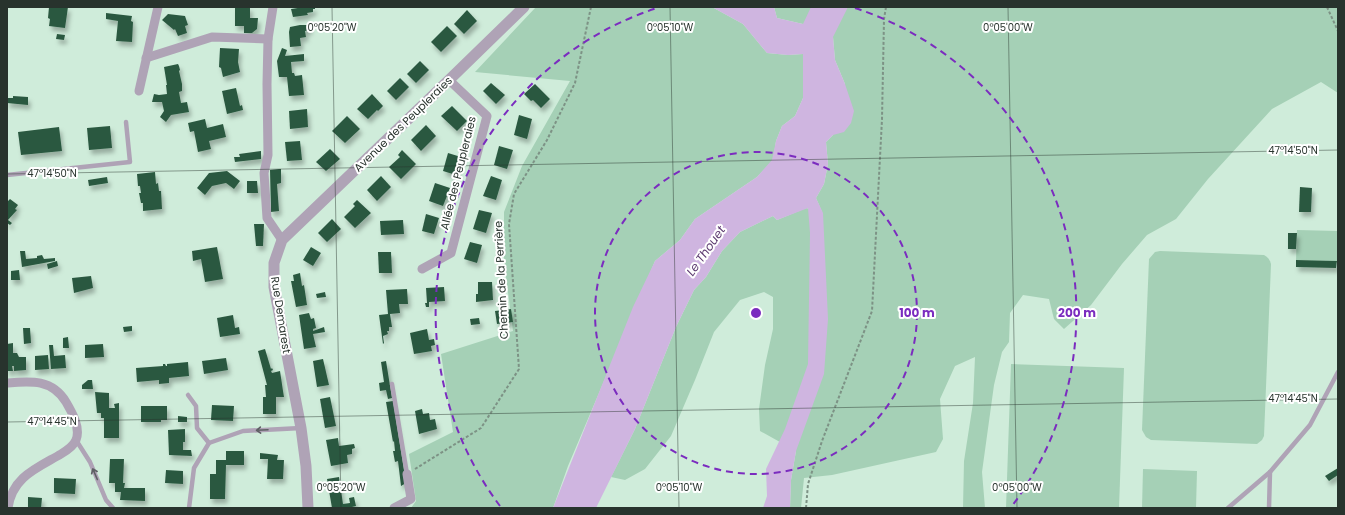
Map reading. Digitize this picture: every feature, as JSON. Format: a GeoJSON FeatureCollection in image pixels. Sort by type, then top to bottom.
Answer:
{"type":"FeatureCollection","features":[{"type":"Feature","properties":{"kind":"street"},"geometry":{"type":"LineString","coordinates":[[139,91],[158,7]]}},
{"type":"Feature","properties":{"kind":"street"},"geometry":{"type":"LineString","coordinates":[[273,7],[268,39],[268,155],[264,173],[267,218],[282,240]]}},
{"type":"Feature","properties":{"kind":"street","name":"Avenue des Peupleraies"},"geometry":{"type":"LineString","coordinates":[[282,240],[524,7]]}},
{"type":"Feature","properties":{"kind":"street"},"geometry":{"type":"LineString","coordinates":[[146,58],[212,37],[268,39]]}},
{"type":"Feature","properties":{"kind":"street","name":"Allée des Peupleraies"},"geometry":{"type":"LineString","coordinates":[[422,269],[451,253],[487,116],[449,80]]}},
{"type":"Feature","properties":{"kind":"street","name":"Rue Demarest"},"geometry":{"type":"LineString","coordinates":[[282,240],[274,264],[274,287],[301,428],[306,466],[308,508]]}},
{"type":"Feature","properties":{"kind":"street"},"geometry":{"type":"LineString","coordinates":[[7,383],[36,382],[54,388],[66,402],[72,413],[77,428],[76,440],[66,451],[27,474],[20,480],[14,488],[9,500],[8,508]]}},
{"type":"Feature","properties":{"kind":"street"},"geometry":{"type":"LineString","coordinates":[[394,508],[411,498],[407,474]]}},
{"type":"Feature","properties":{"kind":"lane"},"geometry":{"type":"LineString","coordinates":[[7,175],[130,162],[126,122]]}},
{"type":"Feature","properties":{"kind":"lane"},"geometry":{"type":"LineString","coordinates":[[1228,508],[1270,472],[1310,425],[1338,372]]}},
{"type":"Feature","properties":{"kind":"lane"},"geometry":{"type":"LineString","coordinates":[[392,384],[407,474]]}},
{"type":"Feature","properties":{"kind":"lane"},"geometry":{"type":"LineString","coordinates":[[188,395],[196,406],[197,428],[209,443]]}},
{"type":"Feature","properties":{"kind":"lane"},"geometry":{"type":"LineString","coordinates":[[189,508],[194,468],[209,443],[243,431],[301,428]]}},
{"type":"Feature","properties":{"kind":"lane"},"geometry":{"type":"LineString","coordinates":[[76,440],[90,462],[106,500],[113,508]]}},
{"type":"Feature","properties":{"kind":"lane"},"geometry":{"type":"LineString","coordinates":[[1269,508],[1270,472]]}},
{"type":"Feature","properties":{"kind":"path","name":"Chemin de la Perrière"},"geometry":{"type":"LineString","coordinates":[[407,474],[481,428],[519,369],[508,224],[514,194],[547,140],[575,83],[591,7]]}},
{"type":"Feature","properties":{"kind":"path"},"geometry":{"type":"LineString","coordinates":[[806,508],[808,484],[822,441],[872,311],[881,126],[884,19],[886,7]]}},
{"type":"Feature","properties":{"kind":"path"},"geometry":{"type":"LineString","coordinates":[[1327,7],[1338,31]]}},
{"type":"Feature","properties":{"kind":"green space"},"geometry":{"type":"Polygon","coordinates":[[[536,7],[712,7],[743,24],[767,53],[788,55],[803,54],[803,98],[795,116],[782,126],[776,141],[773,160],[757,177],[695,219],[680,240],[655,261],[568,466],[553,508],[411,508],[416,501],[409,454],[453,432],[441,354],[513,331],[504,261],[504,212],[522,166],[570,81],[475,72],[536,7]]]}},
{"type":"Feature","properties":{"kind":"green space"},"geometry":{"type":"Polygon","coordinates":[[[774,7],[1338,7],[1338,93],[1321,82],[1272,109],[1208,179],[1176,219],[1147,235],[1122,264],[1091,305],[1064,329],[1054,319],[1049,299],[1023,295],[1010,313],[1009,342],[1002,352],[994,385],[982,472],[985,508],[963,508],[964,461],[973,403],[975,357],[955,366],[940,399],[943,439],[936,452],[832,475],[804,478],[801,508],[790,508],[791,480],[796,451],[760,431],[759,409],[765,365],[773,329],[773,297],[764,292],[740,300],[714,332],[671,436],[645,469],[625,480],[611,477],[635,429],[676,327],[694,290],[706,277],[722,251],[740,232],[773,216],[777,220],[806,208],[822,212],[816,198],[824,184],[828,164],[826,142],[833,135],[845,84],[835,60],[833,37],[803,24],[777,18],[774,7]]]}},
{"type":"Feature","properties":{"kind":"green space"},"geometry":{"type":"Polygon","coordinates":[[[1297,230],[1337,231],[1337,261],[1296,260],[1297,230]]]}},
{"type":"Feature","properties":{"kind":"green space"},"geometry":{"type":"Polygon","coordinates":[[[1155,252],[1264,255],[1270,261],[1264,436],[1257,444],[1151,440],[1146,437],[1142,430],[1149,259],[1155,252]]]}},
{"type":"Feature","properties":{"kind":"green space"},"geometry":{"type":"Polygon","coordinates":[[[1011,364],[1124,368],[1119,508],[1006,508],[1011,364]]]}},
{"type":"Feature","properties":{"kind":"green space"},"geometry":{"type":"Polygon","coordinates":[[[1143,469],[1197,471],[1196,508],[1142,508],[1143,469]]]}},
{"type":"Feature","properties":{"kind":"water","name":"Le Thouet"},"geometry":{"type":"Polygon","coordinates":[[[712,7],[774,7],[777,18],[803,24],[811,7],[848,7],[833,37],[835,60],[854,111],[851,123],[844,132],[833,135],[826,142],[828,164],[824,184],[816,198],[823,213],[828,319],[824,374],[796,451],[791,480],[790,508],[763,508],[767,496],[766,469],[785,429],[808,364],[810,233],[808,208],[777,220],[773,216],[740,232],[722,251],[706,277],[694,290],[676,327],[635,429],[596,508],[553,508],[633,307],[655,261],[680,240],[695,219],[757,177],[772,160],[776,141],[782,126],[795,116],[803,98],[803,54],[788,55],[767,53],[743,24],[712,7]]]}},
{"type":"Feature","properties":{"kind":"building"},"geometry":{"type":"Polygon","coordinates":[[[49,7],[68,7],[65,28],[49,26],[49,7]]]}},
{"type":"Feature","properties":{"kind":"building"},"geometry":{"type":"Polygon","coordinates":[[[235,7],[250,7],[250,18],[258,18],[257,29],[252,33],[244,33],[244,26],[235,26],[235,7]]]}},
{"type":"Feature","properties":{"kind":"building"},"geometry":{"type":"Polygon","coordinates":[[[315,7],[315,9],[313,9],[313,12],[307,13],[308,15],[293,17],[291,9],[315,7]]]}},
{"type":"Feature","properties":{"kind":"building"},"geometry":{"type":"Polygon","coordinates":[[[467,10],[477,21],[464,34],[454,24],[467,10]]]}},
{"type":"Feature","properties":{"kind":"building"},"geometry":{"type":"Polygon","coordinates":[[[106,13],[132,16],[132,42],[116,41],[118,21],[106,19],[106,13]]]}},
{"type":"Feature","properties":{"kind":"building"},"geometry":{"type":"Polygon","coordinates":[[[168,14],[185,16],[188,25],[185,26],[187,33],[178,36],[175,29],[174,30],[162,20],[168,14]]]}},
{"type":"Feature","properties":{"kind":"building"},"geometry":{"type":"Polygon","coordinates":[[[309,25],[310,30],[305,31],[306,37],[300,38],[301,46],[290,47],[290,27],[309,25]]]}},
{"type":"Feature","properties":{"kind":"building"},"geometry":{"type":"Polygon","coordinates":[[[447,26],[457,36],[441,52],[431,42],[447,26]]]}},
{"type":"Feature","properties":{"kind":"building"},"geometry":{"type":"Polygon","coordinates":[[[57,34],[65,35],[64,40],[56,39],[57,34]]]}},
{"type":"Feature","properties":{"kind":"building"},"geometry":{"type":"Polygon","coordinates":[[[220,48],[239,49],[238,62],[240,72],[223,77],[221,68],[219,67],[220,48]]]}},
{"type":"Feature","properties":{"kind":"building"},"geometry":{"type":"Polygon","coordinates":[[[282,48],[287,50],[285,56],[304,54],[304,61],[291,62],[292,73],[294,73],[295,76],[302,75],[304,95],[289,96],[287,77],[279,77],[277,61],[282,48]]]}},
{"type":"Feature","properties":{"kind":"building"},"geometry":{"type":"Polygon","coordinates":[[[420,61],[429,70],[416,83],[407,74],[420,61]]]}},
{"type":"Feature","properties":{"kind":"building"},"geometry":{"type":"Polygon","coordinates":[[[178,64],[182,84],[182,91],[179,92],[181,103],[187,102],[189,112],[171,115],[166,122],[160,117],[164,111],[162,102],[152,102],[154,94],[167,94],[164,67],[178,64]]]}},
{"type":"Feature","properties":{"kind":"building"},"geometry":{"type":"Polygon","coordinates":[[[400,78],[409,87],[396,100],[387,91],[400,78]]]}},
{"type":"Feature","properties":{"kind":"building"},"geometry":{"type":"Polygon","coordinates":[[[491,83],[505,95],[496,104],[483,91],[491,83]]]}},
{"type":"Feature","properties":{"kind":"building"},"geometry":{"type":"Polygon","coordinates":[[[535,84],[550,99],[541,108],[524,94],[535,84]]]}},
{"type":"Feature","properties":{"kind":"building"},"geometry":{"type":"Polygon","coordinates":[[[236,88],[240,106],[242,105],[243,110],[227,114],[222,91],[236,88]]]}},
{"type":"Feature","properties":{"kind":"building"},"geometry":{"type":"Polygon","coordinates":[[[372,94],[383,106],[368,119],[357,109],[372,94]]]}},
{"type":"Feature","properties":{"kind":"building"},"geometry":{"type":"Polygon","coordinates":[[[13,96],[28,97],[28,105],[7,103],[7,98],[13,98],[13,96]]]}},
{"type":"Feature","properties":{"kind":"building"},"geometry":{"type":"Polygon","coordinates":[[[452,106],[467,121],[457,131],[441,116],[452,106]]]}},
{"type":"Feature","properties":{"kind":"building"},"geometry":{"type":"Polygon","coordinates":[[[307,109],[308,127],[290,129],[289,111],[307,109]]]}},
{"type":"Feature","properties":{"kind":"building"},"geometry":{"type":"Polygon","coordinates":[[[519,115],[532,119],[527,139],[514,135],[519,115]]]}},
{"type":"Feature","properties":{"kind":"building"},"geometry":{"type":"Polygon","coordinates":[[[347,116],[360,129],[345,143],[332,131],[347,116]]]}},
{"type":"Feature","properties":{"kind":"building"},"geometry":{"type":"Polygon","coordinates":[[[205,119],[207,128],[223,124],[226,137],[209,141],[211,149],[198,152],[194,131],[190,132],[188,123],[205,119]]]}},
{"type":"Feature","properties":{"kind":"building"},"geometry":{"type":"Polygon","coordinates":[[[426,125],[436,136],[421,151],[411,140],[426,125]]]}},
{"type":"Feature","properties":{"kind":"building"},"geometry":{"type":"Polygon","coordinates":[[[110,126],[112,148],[89,150],[87,128],[110,126]]]}},
{"type":"Feature","properties":{"kind":"building"},"geometry":{"type":"Polygon","coordinates":[[[59,127],[62,151],[21,155],[18,132],[59,127]]]}},
{"type":"Feature","properties":{"kind":"building"},"geometry":{"type":"Polygon","coordinates":[[[300,141],[302,160],[287,161],[285,142],[300,141]]]}},
{"type":"Feature","properties":{"kind":"building"},"geometry":{"type":"Polygon","coordinates":[[[499,146],[513,150],[507,169],[494,165],[499,146]]]}},
{"type":"Feature","properties":{"kind":"building"},"geometry":{"type":"Polygon","coordinates":[[[330,149],[340,159],[326,171],[316,162],[330,149]]]}},
{"type":"Feature","properties":{"kind":"building"},"geometry":{"type":"Polygon","coordinates":[[[402,150],[416,164],[401,179],[389,167],[400,157],[398,155],[402,150]]]}},
{"type":"Feature","properties":{"kind":"building"},"geometry":{"type":"Polygon","coordinates":[[[261,151],[261,159],[235,162],[234,157],[240,157],[239,154],[261,151]]]}},
{"type":"Feature","properties":{"kind":"building"},"geometry":{"type":"Polygon","coordinates":[[[448,153],[461,157],[456,175],[443,171],[448,153]]]}},
{"type":"Feature","properties":{"kind":"building"},"geometry":{"type":"Polygon","coordinates":[[[281,169],[281,183],[277,184],[279,211],[271,212],[270,170],[281,169]]]}},
{"type":"Feature","properties":{"kind":"building"},"geometry":{"type":"Polygon","coordinates":[[[227,171],[240,181],[234,189],[226,183],[212,186],[205,195],[197,188],[209,173],[227,171]]]}},
{"type":"Feature","properties":{"kind":"building"},"geometry":{"type":"Polygon","coordinates":[[[155,172],[156,184],[158,183],[159,191],[161,191],[162,209],[143,211],[143,203],[141,203],[139,193],[141,193],[140,186],[138,186],[137,174],[155,172]]]}},
{"type":"Feature","properties":{"kind":"building"},"geometry":{"type":"Polygon","coordinates":[[[381,176],[391,187],[377,201],[367,190],[381,176]]]}},
{"type":"Feature","properties":{"kind":"building"},"geometry":{"type":"Polygon","coordinates":[[[491,176],[502,180],[496,200],[483,196],[491,176]]]}},
{"type":"Feature","properties":{"kind":"building"},"geometry":{"type":"Polygon","coordinates":[[[107,177],[108,183],[89,186],[88,180],[107,177]]]}},
{"type":"Feature","properties":{"kind":"building"},"geometry":{"type":"Polygon","coordinates":[[[247,181],[257,181],[258,193],[247,193],[247,181]]]}},
{"type":"Feature","properties":{"kind":"building"},"geometry":{"type":"Polygon","coordinates":[[[435,183],[450,188],[443,206],[429,201],[435,183]]]}},
{"type":"Feature","properties":{"kind":"building"},"geometry":{"type":"Polygon","coordinates":[[[1300,187],[1312,188],[1311,212],[1299,212],[1300,187]]]}},
{"type":"Feature","properties":{"kind":"building"},"geometry":{"type":"Polygon","coordinates":[[[10,199],[18,205],[15,209],[17,210],[8,220],[12,223],[10,225],[7,223],[7,202],[10,199]]]}},
{"type":"Feature","properties":{"kind":"building"},"geometry":{"type":"Polygon","coordinates":[[[357,200],[371,213],[355,228],[344,217],[355,206],[353,204],[357,200]]]}},
{"type":"Feature","properties":{"kind":"building"},"geometry":{"type":"Polygon","coordinates":[[[479,210],[492,213],[486,233],[473,229],[479,210]]]}},
{"type":"Feature","properties":{"kind":"building"},"geometry":{"type":"Polygon","coordinates":[[[426,214],[439,218],[434,234],[422,231],[426,214]]]}},
{"type":"Feature","properties":{"kind":"building"},"geometry":{"type":"Polygon","coordinates":[[[332,219],[341,229],[327,242],[318,233],[332,219]]]}},
{"type":"Feature","properties":{"kind":"building"},"geometry":{"type":"Polygon","coordinates":[[[403,220],[404,234],[381,235],[380,221],[403,220]]]}},
{"type":"Feature","properties":{"kind":"building"},"geometry":{"type":"Polygon","coordinates":[[[254,224],[264,224],[263,246],[256,246],[254,224]]]}},
{"type":"Feature","properties":{"kind":"building"},"geometry":{"type":"Polygon","coordinates":[[[1288,233],[1297,233],[1296,249],[1288,249],[1288,233]]]}},
{"type":"Feature","properties":{"kind":"building"},"geometry":{"type":"Polygon","coordinates":[[[470,242],[482,245],[477,263],[464,259],[470,242]]]}},
{"type":"Feature","properties":{"kind":"building"},"geometry":{"type":"Polygon","coordinates":[[[217,247],[223,279],[205,282],[201,259],[193,261],[192,251],[217,247]]]}},
{"type":"Feature","properties":{"kind":"building"},"geometry":{"type":"Polygon","coordinates":[[[311,247],[321,253],[313,266],[303,260],[311,247]]]}},
{"type":"Feature","properties":{"kind":"building"},"geometry":{"type":"Polygon","coordinates":[[[20,251],[25,251],[26,259],[37,258],[37,256],[42,255],[44,259],[55,258],[55,261],[22,267],[20,251]]]}},
{"type":"Feature","properties":{"kind":"building"},"geometry":{"type":"Polygon","coordinates":[[[378,252],[391,252],[392,273],[379,273],[378,252]]]}},
{"type":"Feature","properties":{"kind":"building"},"geometry":{"type":"Polygon","coordinates":[[[1296,260],[1337,261],[1336,268],[1296,267],[1296,260]]]}},
{"type":"Feature","properties":{"kind":"building"},"geometry":{"type":"Polygon","coordinates":[[[57,261],[58,266],[48,269],[47,264],[57,261]]]}},
{"type":"Feature","properties":{"kind":"building"},"geometry":{"type":"Polygon","coordinates":[[[19,270],[20,280],[11,280],[11,271],[19,270]]]}},
{"type":"Feature","properties":{"kind":"building"},"geometry":{"type":"Polygon","coordinates":[[[300,273],[302,286],[304,285],[307,305],[296,307],[291,281],[294,281],[293,275],[300,273]]]}},
{"type":"Feature","properties":{"kind":"building"},"geometry":{"type":"Polygon","coordinates":[[[91,276],[93,288],[74,293],[72,278],[91,276]]]}},
{"type":"Feature","properties":{"kind":"building"},"geometry":{"type":"Polygon","coordinates":[[[478,282],[492,282],[493,300],[476,302],[478,282]]]}},
{"type":"Feature","properties":{"kind":"building"},"geometry":{"type":"Polygon","coordinates":[[[444,287],[445,301],[429,302],[429,307],[426,307],[426,288],[444,287]]]}},
{"type":"Feature","properties":{"kind":"building"},"geometry":{"type":"Polygon","coordinates":[[[407,289],[408,304],[399,304],[400,313],[390,314],[392,327],[389,327],[389,331],[387,331],[388,334],[383,336],[383,344],[379,315],[388,314],[386,290],[407,289]]]}},
{"type":"Feature","properties":{"kind":"building"},"geometry":{"type":"Polygon","coordinates":[[[325,292],[326,297],[317,298],[316,294],[325,292]]]}},
{"type":"Feature","properties":{"kind":"building"},"geometry":{"type":"Polygon","coordinates":[[[511,309],[513,322],[497,324],[495,311],[511,309]]]}},
{"type":"Feature","properties":{"kind":"building"},"geometry":{"type":"Polygon","coordinates":[[[309,313],[311,319],[314,318],[316,328],[313,329],[313,331],[324,327],[325,332],[313,334],[316,347],[304,349],[299,315],[309,313]]]}},
{"type":"Feature","properties":{"kind":"building"},"geometry":{"type":"Polygon","coordinates":[[[233,315],[235,328],[239,327],[240,334],[220,337],[217,318],[233,315]]]}},
{"type":"Feature","properties":{"kind":"building"},"geometry":{"type":"Polygon","coordinates":[[[479,318],[480,324],[471,325],[470,319],[479,318]]]}},
{"type":"Feature","properties":{"kind":"building"},"geometry":{"type":"Polygon","coordinates":[[[132,326],[132,331],[124,332],[123,327],[132,326]]]}},
{"type":"Feature","properties":{"kind":"building"},"geometry":{"type":"Polygon","coordinates":[[[23,328],[30,328],[31,343],[24,344],[23,328]]]}},
{"type":"Feature","properties":{"kind":"building"},"geometry":{"type":"Polygon","coordinates":[[[427,329],[429,340],[434,339],[435,345],[431,346],[432,351],[414,354],[410,333],[427,329]]]}},
{"type":"Feature","properties":{"kind":"building"},"geometry":{"type":"Polygon","coordinates":[[[68,337],[69,348],[63,348],[63,338],[68,337]]]}},
{"type":"Feature","properties":{"kind":"building"},"geometry":{"type":"Polygon","coordinates":[[[13,343],[13,353],[17,353],[19,357],[26,357],[26,370],[14,371],[14,366],[12,366],[13,371],[7,371],[7,344],[13,343]]]}},
{"type":"Feature","properties":{"kind":"building"},"geometry":{"type":"Polygon","coordinates":[[[103,344],[104,357],[85,358],[85,345],[103,344]]]}},
{"type":"Feature","properties":{"kind":"building"},"geometry":{"type":"Polygon","coordinates":[[[49,345],[53,345],[54,356],[65,355],[66,368],[51,369],[49,345]]]}},
{"type":"Feature","properties":{"kind":"building"},"geometry":{"type":"Polygon","coordinates":[[[265,349],[271,369],[272,368],[273,370],[271,371],[272,373],[280,371],[284,397],[276,397],[276,414],[263,414],[263,397],[266,397],[265,385],[267,385],[258,351],[265,349]]]}},
{"type":"Feature","properties":{"kind":"building"},"geometry":{"type":"Polygon","coordinates":[[[48,355],[49,369],[35,370],[35,356],[48,355]]]}},
{"type":"Feature","properties":{"kind":"building"},"geometry":{"type":"Polygon","coordinates":[[[226,358],[228,370],[204,374],[202,361],[226,358]]]}},
{"type":"Feature","properties":{"kind":"building"},"geometry":{"type":"Polygon","coordinates":[[[323,359],[329,385],[317,387],[313,361],[323,359]]]}},
{"type":"Feature","properties":{"kind":"building"},"geometry":{"type":"Polygon","coordinates":[[[386,361],[392,398],[388,399],[386,390],[380,391],[379,383],[384,382],[381,362],[386,361]]]}},
{"type":"Feature","properties":{"kind":"building"},"geometry":{"type":"Polygon","coordinates":[[[188,362],[189,376],[169,378],[169,383],[159,384],[159,380],[137,382],[136,368],[163,366],[163,364],[167,366],[167,364],[188,362]]]}},
{"type":"Feature","properties":{"kind":"building"},"geometry":{"type":"Polygon","coordinates":[[[88,380],[92,380],[93,389],[82,389],[82,385],[88,380]]]}},
{"type":"Feature","properties":{"kind":"building"},"geometry":{"type":"Polygon","coordinates":[[[95,392],[109,393],[109,408],[115,408],[114,404],[119,403],[119,438],[104,438],[104,418],[101,418],[101,413],[97,413],[95,392]]]}},
{"type":"Feature","properties":{"kind":"building"},"geometry":{"type":"Polygon","coordinates":[[[330,397],[336,426],[325,428],[320,399],[330,397]]]}},
{"type":"Feature","properties":{"kind":"building"},"geometry":{"type":"Polygon","coordinates":[[[393,401],[406,483],[401,486],[398,461],[395,462],[393,451],[395,451],[394,441],[393,442],[386,402],[393,401]]]}},
{"type":"Feature","properties":{"kind":"building"},"geometry":{"type":"Polygon","coordinates":[[[212,405],[234,406],[233,421],[211,420],[212,405]]]}},
{"type":"Feature","properties":{"kind":"building"},"geometry":{"type":"Polygon","coordinates":[[[141,406],[167,406],[167,420],[161,420],[161,422],[141,422],[141,406]]]}},
{"type":"Feature","properties":{"kind":"building"},"geometry":{"type":"Polygon","coordinates":[[[422,409],[423,414],[429,413],[430,420],[435,419],[437,429],[419,434],[415,411],[422,409]]]}},
{"type":"Feature","properties":{"kind":"building"},"geometry":{"type":"Polygon","coordinates":[[[178,416],[187,417],[187,422],[178,422],[178,416]]]}},
{"type":"Feature","properties":{"kind":"building"},"geometry":{"type":"Polygon","coordinates":[[[185,429],[185,442],[183,442],[183,450],[191,450],[192,456],[169,455],[168,430],[185,429]]]}},
{"type":"Feature","properties":{"kind":"building"},"geometry":{"type":"Polygon","coordinates":[[[338,438],[339,446],[354,444],[355,448],[352,449],[352,454],[347,455],[348,463],[331,466],[326,440],[338,438]]]}},
{"type":"Feature","properties":{"kind":"building"},"geometry":{"type":"Polygon","coordinates":[[[226,451],[244,451],[244,465],[226,465],[225,499],[210,499],[210,474],[216,474],[216,460],[226,460],[226,451]]]}},
{"type":"Feature","properties":{"kind":"building"},"geometry":{"type":"Polygon","coordinates":[[[260,453],[278,455],[277,460],[284,460],[283,479],[267,479],[268,459],[260,459],[260,453]]]}},
{"type":"Feature","properties":{"kind":"building"},"geometry":{"type":"Polygon","coordinates":[[[110,459],[124,459],[124,488],[145,488],[145,501],[120,500],[121,492],[115,492],[115,483],[109,483],[110,459]]]}},
{"type":"Feature","properties":{"kind":"building"},"geometry":{"type":"Polygon","coordinates":[[[1338,468],[1338,475],[1329,481],[1325,476],[1338,468]]]}},
{"type":"Feature","properties":{"kind":"building"},"geometry":{"type":"Polygon","coordinates":[[[166,470],[183,471],[183,484],[165,483],[166,470]]]}},
{"type":"Feature","properties":{"kind":"building"},"geometry":{"type":"Polygon","coordinates":[[[339,477],[343,504],[350,503],[349,498],[354,497],[356,506],[348,508],[332,508],[327,479],[339,477]]]}},
{"type":"Feature","properties":{"kind":"building"},"geometry":{"type":"Polygon","coordinates":[[[54,478],[76,479],[75,494],[54,493],[54,478]]]}},
{"type":"Feature","properties":{"kind":"building"},"geometry":{"type":"Polygon","coordinates":[[[28,497],[42,498],[41,508],[28,508],[28,497]]]}}]}
